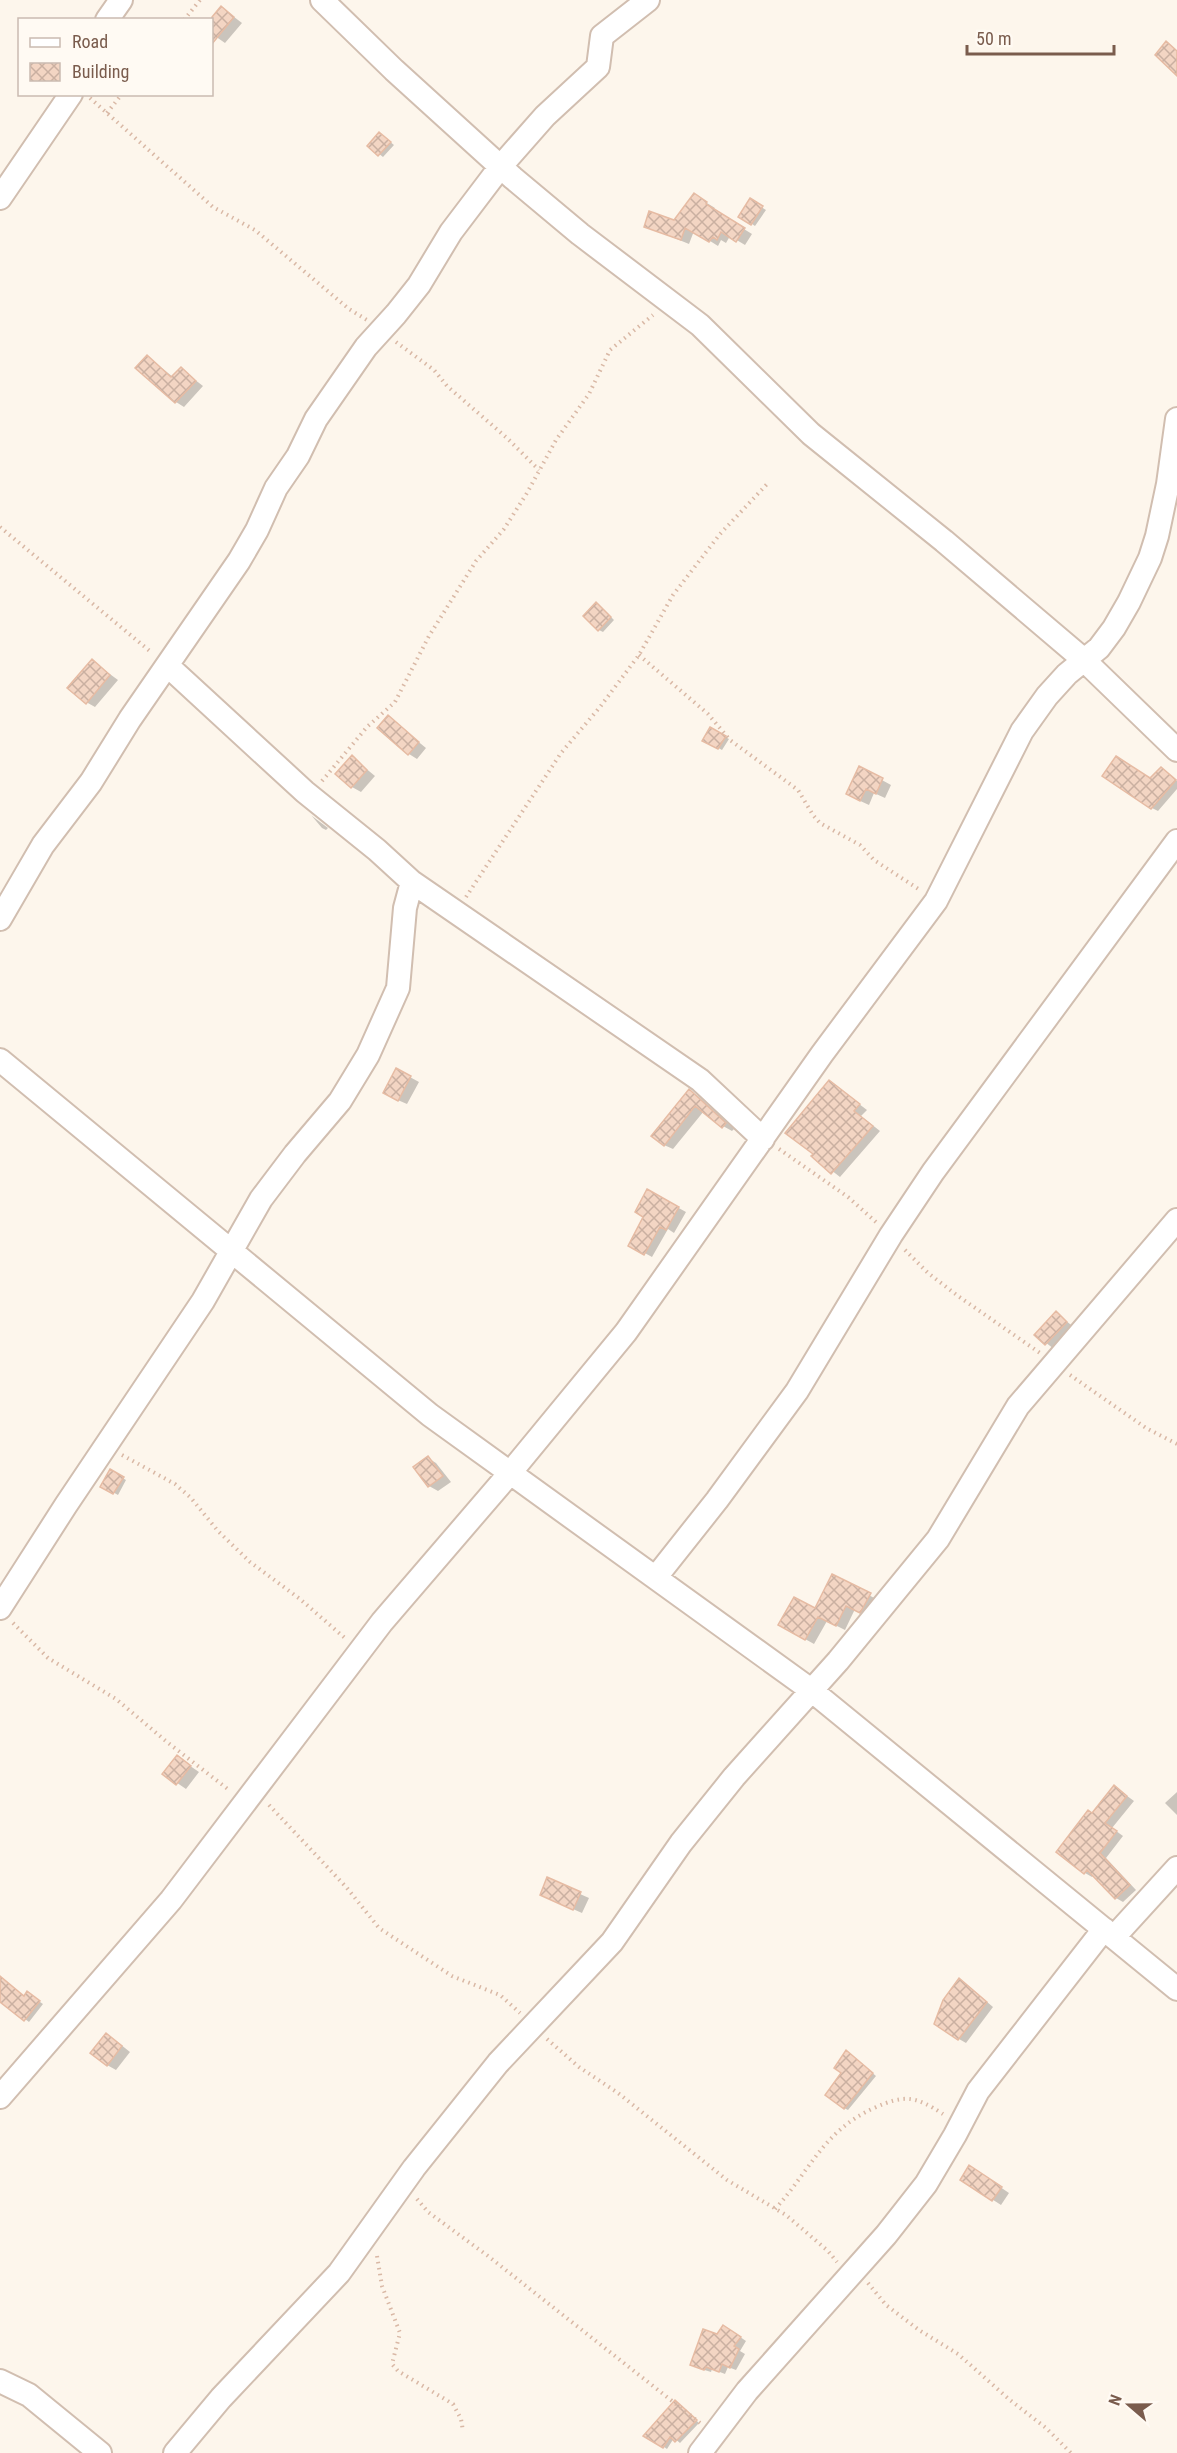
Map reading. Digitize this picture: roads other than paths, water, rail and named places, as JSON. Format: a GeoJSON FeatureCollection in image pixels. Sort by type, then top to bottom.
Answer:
{"type":"FeatureCollection","features":[{"type":"Feature","properties":{"kind":"street"},"geometry":{"type":"LineString","coordinates":[[108,18],[122,0]]}},
{"type":"Feature","properties":{"kind":"street"},"geometry":{"type":"LineString","coordinates":[[322,0],[394,70],[501,166],[580,234],[700,325],[811,434],[944,541],[1084,660],[1177,750]]}},
{"type":"Feature","properties":{"kind":"street"},"geometry":{"type":"LineString","coordinates":[[0,919],[43,845],[91,782],[130,719],[168,666],[180,643],[239,561],[257,530],[276,488],[298,456],[316,419],[366,347],[419,285],[451,232],[501,166],[545,116],[598,67],[602,36],[648,0]]}},
{"type":"Feature","properties":{"kind":"street"},"geometry":{"type":"LineString","coordinates":[[0,198],[70,96]]}},
{"type":"Feature","properties":{"kind":"street"},"geometry":{"type":"LineString","coordinates":[[0,2097],[171,1900],[382,1622],[510,1473],[626,1332],[870,989],[936,901],[1022,731],[1047,696],[1099,648],[1114,628],[1149,558],[1168,484],[1177,419]]}},
{"type":"Feature","properties":{"kind":"street"},"geometry":{"type":"LineString","coordinates":[[168,666],[311,796],[412,882],[700,1080],[763,1139]]}},
{"type":"Feature","properties":{"kind":"street"},"geometry":{"type":"LineString","coordinates":[[656,1577],[717,1500],[797,1391],[891,1235],[933,1172],[1177,841]]}},
{"type":"Feature","properties":{"kind":"street"},"geometry":{"type":"LineString","coordinates":[[4,1613],[106,1446],[203,1301],[261,1199],[340,1101],[368,1055],[398,988],[405,908],[412,882]]}},
{"type":"Feature","properties":{"kind":"street"},"geometry":{"type":"LineString","coordinates":[[0,1060],[430,1415],[811,1690],[1177,1989]]}},
{"type":"Feature","properties":{"kind":"street"},"geometry":{"type":"LineString","coordinates":[[175,2453],[221,2398],[339,2273],[403,2183],[498,2063],[612,1942],[681,1843],[938,1539],[1018,1406],[1177,1220]]}},
{"type":"Feature","properties":{"kind":"street"},"geometry":{"type":"LineString","coordinates":[[706,2445],[747,2391],[853,2272],[926,2184],[978,2091],[1109,1933],[1177,1868]]}},
{"type":"Feature","properties":{"kind":"street"},"geometry":{"type":"LineString","coordinates":[[0,2381],[29,2395],[100,2453]]}}]}
